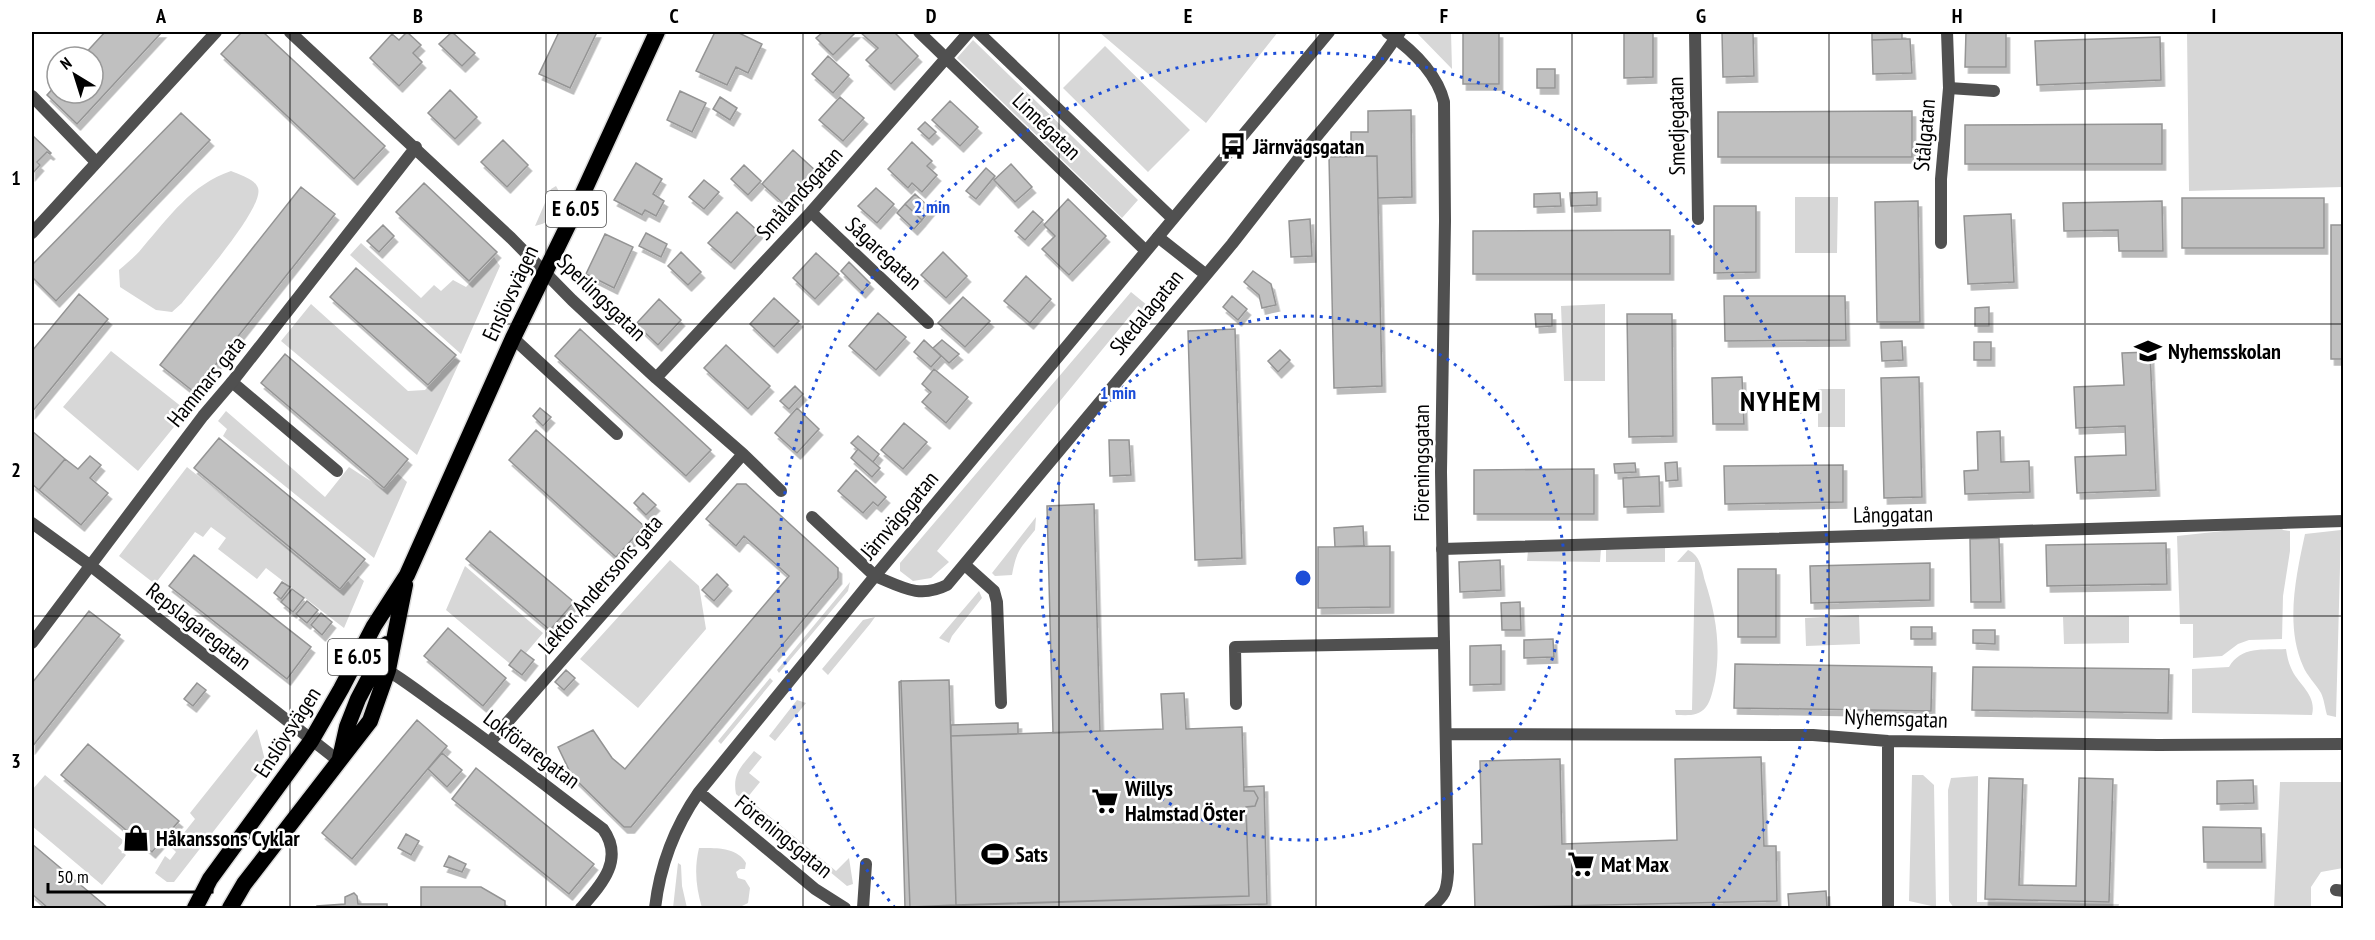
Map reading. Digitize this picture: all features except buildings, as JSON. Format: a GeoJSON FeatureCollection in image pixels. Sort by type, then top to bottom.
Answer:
{"type":"FeatureCollection","features":[{"type":"Feature","properties":{"kind":"highway","name":"Enslövsvägen"},"geometry":{"type":"LineString","coordinates":[[195,909],[210,879],[311,741],[374,626],[407,575],[513,338],[572,217],[657,32]]}},
{"type":"Feature","properties":{"kind":"highway","name":"Enslövsvägen"},"geometry":{"type":"LineString","coordinates":[[230,909],[244,884],[340,762],[347,727],[358,699],[382,667],[397,626],[407,575]]}},
{"type":"Feature","properties":{"kind":"street"},"geometry":{"type":"LineString","coordinates":[[32,233],[216,32]]}},
{"type":"Feature","properties":{"kind":"street","name":"Sperlingsgatan"},"geometry":{"type":"LineString","coordinates":[[290,32],[416,147],[564,292],[781,491]]}},
{"type":"Feature","properties":{"kind":"street","name":"Linnégatan"},"geometry":{"type":"LineString","coordinates":[[919,32],[1146,251]]}},
{"type":"Feature","properties":{"kind":"street","name":"Smålandsgatan"},"geometry":{"type":"LineString","coordinates":[[656,378],[811,212],[969,32]]}},
{"type":"Feature","properties":{"kind":"street","name":"Linnégatan"},"geometry":{"type":"LineString","coordinates":[[978,32],[1173,219]]}},
{"type":"Feature","properties":{"kind":"street","name":"Järnvägsgatan"},"geometry":{"type":"LineString","coordinates":[[655,909],[668,849],[683,816],[699,792],[875,576],[1329,32]]}},
{"type":"Feature","properties":{"kind":"street","name":"Smedjegatan"},"geometry":{"type":"LineString","coordinates":[[1695,32],[1698,219]]}},
{"type":"Feature","properties":{"kind":"street","name":"Stålgatan"},"geometry":{"type":"LineString","coordinates":[[1941,243],[1941,179],[1949,88],[1947,32]]}},
{"type":"Feature","properties":{"kind":"street","name":"Skedalagatan"},"geometry":{"type":"LineString","coordinates":[[875,576],[917,592],[933,592],[947,585],[1232,244],[1395,34]]}},
{"type":"Feature","properties":{"kind":"street","name":"Föreningsgatan"},"geometry":{"type":"LineString","coordinates":[[1395,34],[1435,80],[1441,89],[1444,102],[1445,220],[1441,472],[1447,888],[1441,900],[1430,909]]}},
{"type":"Feature","properties":{"kind":"street"},"geometry":{"type":"LineString","coordinates":[[1949,88],[1994,91]]}},
{"type":"Feature","properties":{"kind":"street"},"geometry":{"type":"LineString","coordinates":[[32,96],[96,162]]}},
{"type":"Feature","properties":{"kind":"street","name":"Hammars gata"},"geometry":{"type":"LineString","coordinates":[[32,643],[203,416],[416,147]]}},
{"type":"Feature","properties":{"kind":"street","name":"Sågaregatan"},"geometry":{"type":"LineString","coordinates":[[811,212],[928,323]]}},
{"type":"Feature","properties":{"kind":"street"},"geometry":{"type":"LineString","coordinates":[[1158,237],[1205,274]]}},
{"type":"Feature","properties":{"kind":"street"},"geometry":{"type":"LineString","coordinates":[[513,338],[617,434]]}},
{"type":"Feature","properties":{"kind":"street"},"geometry":{"type":"LineString","coordinates":[[232,382],[337,471]]}},
{"type":"Feature","properties":{"kind":"street","name":"Lektor Anderssons gata"},"geometry":{"type":"LineString","coordinates":[[490,742],[743,454]]}},
{"type":"Feature","properties":{"kind":"street"},"geometry":{"type":"LineString","coordinates":[[812,517],[875,576]]}},
{"type":"Feature","properties":{"kind":"street","name":"Långgatan"},"geometry":{"type":"LineString","coordinates":[[1442,549],[2343,521]]}},
{"type":"Feature","properties":{"kind":"street","name":"Repslagaregatan"},"geometry":{"type":"LineString","coordinates":[[32,523],[91,566],[340,762]]}},
{"type":"Feature","properties":{"kind":"street"},"geometry":{"type":"LineString","coordinates":[[965,565],[994,591],[997,602],[1001,703]]}},
{"type":"Feature","properties":{"kind":"street"},"geometry":{"type":"LineString","coordinates":[[1236,704],[1235,647],[1444,643]]}},
{"type":"Feature","properties":{"kind":"street","name":"Lokföraregatan"},"geometry":{"type":"LineString","coordinates":[[358,656],[382,667],[490,742],[603,829],[608,836],[612,854],[611,867],[606,879],[582,909]]}},
{"type":"Feature","properties":{"kind":"street","name":"Nyhemsgatan"},"geometry":{"type":"LineString","coordinates":[[1446,734],[1813,735],[1888,741],[2158,745],[2343,744]]}},
{"type":"Feature","properties":{"kind":"street"},"geometry":{"type":"LineString","coordinates":[[1888,741],[1888,909]]}},
{"type":"Feature","properties":{"kind":"street","name":"Föreningsgatan"},"geometry":{"type":"LineString","coordinates":[[699,792],[815,889],[845,909]]}},
{"type":"Feature","properties":{"kind":"street"},"geometry":{"type":"LineString","coordinates":[[863,909],[866,864]]}},
{"type":"Feature","properties":{"kind":"shaded area"},"geometry":{"type":"Polygon","coordinates":[[[1099,32],[1278,32],[1206,123],[1099,32]]]}},
{"type":"Feature","properties":{"kind":"shaded area"},"geometry":{"type":"Polygon","coordinates":[[[1416,32],[1451,32],[1452,69],[1416,32]]]}},
{"type":"Feature","properties":{"kind":"shaded area"},"geometry":{"type":"Polygon","coordinates":[[[2187,32],[2343,32],[2343,187],[2189,191],[2187,32]]]}},
{"type":"Feature","properties":{"kind":"shaded area"},"geometry":{"type":"Polygon","coordinates":[[[973,40],[1138,200],[1122,218],[957,58],[973,40]]]}},
{"type":"Feature","properties":{"kind":"shaded area"},"geometry":{"type":"Polygon","coordinates":[[[1105,46],[1190,130],[1148,172],[1063,88],[1105,46]]]}},
{"type":"Feature","properties":{"kind":"shaded area"},"geometry":{"type":"Polygon","coordinates":[[[231,171],[254,182],[258,188],[257,198],[241,228],[182,303],[172,312],[156,310],[120,287],[119,270],[172,213],[204,184],[231,171]]]}},
{"type":"Feature","properties":{"kind":"shaded area"},"geometry":{"type":"Polygon","coordinates":[[[556,186],[561,200],[558,212],[548,221],[535,226],[551,189],[556,186]]]}},
{"type":"Feature","properties":{"kind":"shaded area"},"geometry":{"type":"Polygon","coordinates":[[[1795,197],[1838,197],[1837,253],[1795,253],[1795,197]]]}},
{"type":"Feature","properties":{"kind":"shaded area"},"geometry":{"type":"Polygon","coordinates":[[[361,243],[421,298],[434,285],[441,291],[453,280],[466,287],[494,257],[500,266],[461,354],[350,255],[361,243]]]}},
{"type":"Feature","properties":{"kind":"shaded area"},"geometry":{"type":"Polygon","coordinates":[[[1131,292],[1153,310],[1151,316],[1138,306],[937,551],[949,562],[931,578],[913,581],[900,571],[900,563],[1131,292]]]}},
{"type":"Feature","properties":{"kind":"shaded area"},"geometry":{"type":"Polygon","coordinates":[[[311,304],[408,391],[425,390],[454,358],[460,361],[417,455],[281,341],[311,304]]]}},
{"type":"Feature","properties":{"kind":"shaded area"},"geometry":{"type":"Polygon","coordinates":[[[1605,304],[1605,381],[1564,381],[1561,306],[1605,304]]]}},
{"type":"Feature","properties":{"kind":"shaded area"},"geometry":{"type":"Polygon","coordinates":[[[111,351],[187,411],[138,471],[63,407],[111,351]]]}},
{"type":"Feature","properties":{"kind":"shaded area"},"geometry":{"type":"Polygon","coordinates":[[[1818,389],[1845,389],[1845,427],[1818,427],[1818,389]]]}},
{"type":"Feature","properties":{"kind":"shaded area"},"geometry":{"type":"Polygon","coordinates":[[[226,411],[325,497],[349,467],[383,489],[398,474],[407,482],[374,558],[223,436],[227,429],[218,421],[226,411]]]}},
{"type":"Feature","properties":{"kind":"shaded area"},"geometry":{"type":"Polygon","coordinates":[[[187,467],[340,590],[348,581],[351,585],[358,576],[364,581],[344,628],[266,568],[257,579],[218,549],[226,538],[211,527],[203,537],[195,532],[155,584],[119,556],[187,467]]]}},
{"type":"Feature","properties":{"kind":"shaded area"},"geometry":{"type":"Polygon","coordinates":[[[1036,517],[1035,530],[1020,550],[1012,575],[995,576],[992,573],[1036,517]]]}},
{"type":"Feature","properties":{"kind":"shaded area"},"geometry":{"type":"Polygon","coordinates":[[[2273,518],[2283,530],[2290,531],[2290,551],[2283,596],[2282,639],[2249,640],[2238,644],[2222,656],[2193,658],[2193,624],[2180,624],[2177,536],[2223,531],[2228,519],[2273,518]]]}},
{"type":"Feature","properties":{"kind":"shaded area"},"geometry":{"type":"Polygon","coordinates":[[[2341,530],[2336,717],[2327,715],[2321,693],[2303,666],[2294,634],[2293,617],[2298,567],[2305,534],[2341,530]]]}},
{"type":"Feature","properties":{"kind":"shaded area"},"geometry":{"type":"Polygon","coordinates":[[[1665,548],[1665,562],[1606,562],[1606,550],[1665,548]]]}},
{"type":"Feature","properties":{"kind":"shaded area"},"geometry":{"type":"Polygon","coordinates":[[[1601,549],[1600,562],[1527,561],[1528,551],[1601,549]]]}},
{"type":"Feature","properties":{"kind":"shaded area"},"geometry":{"type":"Polygon","coordinates":[[[1688,550],[1700,563],[1712,606],[1718,655],[1712,695],[1706,707],[1696,714],[1676,715],[1675,710],[1692,710],[1695,562],[1677,562],[1688,550]]]}},
{"type":"Feature","properties":{"kind":"shaded area"},"geometry":{"type":"Polygon","coordinates":[[[670,560],[699,586],[706,629],[638,708],[580,659],[670,560]]]}},
{"type":"Feature","properties":{"kind":"shaded area"},"geometry":{"type":"Polygon","coordinates":[[[465,566],[543,633],[514,667],[446,610],[465,566]]]}},
{"type":"Feature","properties":{"kind":"shaded area"},"geometry":{"type":"Polygon","coordinates":[[[850,582],[848,591],[779,673],[777,670],[850,582]]]}},
{"type":"Feature","properties":{"kind":"shaded area"},"geometry":{"type":"Polygon","coordinates":[[[979,591],[982,598],[949,643],[939,638],[979,591]]]}},
{"type":"Feature","properties":{"kind":"shaded area"},"geometry":{"type":"Polygon","coordinates":[[[1859,615],[1860,644],[1806,646],[1805,618],[1859,615]]]}},
{"type":"Feature","properties":{"kind":"shaded area"},"geometry":{"type":"Polygon","coordinates":[[[2129,616],[2129,643],[2064,644],[2063,617],[2129,616]]]}},
{"type":"Feature","properties":{"kind":"shaded area"},"geometry":{"type":"Polygon","coordinates":[[[875,617],[828,675],[822,669],[863,620],[875,617]]]}},
{"type":"Feature","properties":{"kind":"shaded area"},"geometry":{"type":"Polygon","coordinates":[[[2286,649],[2294,674],[2312,701],[2312,715],[2192,713],[2192,669],[2229,667],[2240,655],[2253,650],[2286,649]]]}},
{"type":"Feature","properties":{"kind":"shaded area"},"geometry":{"type":"Polygon","coordinates":[[[770,678],[773,681],[721,744],[718,741],[770,678]]]}},
{"type":"Feature","properties":{"kind":"shaded area"},"geometry":{"type":"Polygon","coordinates":[[[797,700],[806,703],[775,741],[769,736],[797,700]]]}},
{"type":"Feature","properties":{"kind":"shaded area"},"geometry":{"type":"Polygon","coordinates":[[[257,729],[266,764],[174,882],[167,882],[155,873],[165,856],[170,860],[176,852],[172,848],[195,819],[190,813],[257,729]]]}},
{"type":"Feature","properties":{"kind":"shaded area"},"geometry":{"type":"Polygon","coordinates":[[[754,751],[762,757],[749,773],[760,782],[747,798],[836,871],[849,858],[853,884],[847,886],[736,794],[737,775],[754,751]]]}},
{"type":"Feature","properties":{"kind":"shaded area"},"geometry":{"type":"Polygon","coordinates":[[[45,775],[124,841],[118,848],[126,855],[102,885],[32,826],[32,790],[45,775]]]}},
{"type":"Feature","properties":{"kind":"shaded area"},"geometry":{"type":"Polygon","coordinates":[[[1912,775],[1923,775],[1934,785],[1936,907],[1909,901],[1912,775]]]}},
{"type":"Feature","properties":{"kind":"shaded area"},"geometry":{"type":"Polygon","coordinates":[[[1978,776],[1977,902],[2119,904],[2118,908],[1954,908],[1949,901],[1948,790],[1951,778],[1978,776]]]}},
{"type":"Feature","properties":{"kind":"shaded area"},"geometry":{"type":"Polygon","coordinates":[[[2280,782],[2343,782],[2343,868],[2321,872],[2311,887],[2311,908],[2274,908],[2280,782]]]}},
{"type":"Feature","properties":{"kind":"shaded area"},"geometry":{"type":"Polygon","coordinates":[[[699,848],[732,851],[742,858],[746,863],[745,869],[736,872],[738,878],[745,880],[750,888],[748,903],[738,908],[702,908],[696,878],[699,848]]]}},
{"type":"Feature","properties":{"kind":"shaded area"},"geometry":{"type":"Polygon","coordinates":[[[678,863],[681,865],[682,886],[687,908],[673,908],[678,863]]]}},
{"type":"Feature","properties":{"kind":"place","name":"Järnvägsgatan"},"geometry":{"type":"Point","coordinates":[1233,146]}},
{"type":"Feature","properties":{"kind":"place","name":"Nyhemsskolan"},"geometry":{"type":"Point","coordinates":[2148,351]}},
{"type":"Feature","properties":{"kind":"place","name":"Willys Halmstad Öster"},"geometry":{"type":"Point","coordinates":[1105,801]}},
{"type":"Feature","properties":{"kind":"place","name":"Håkanssons Cyklar"},"geometry":{"type":"Point","coordinates":[136,838]}},
{"type":"Feature","properties":{"kind":"place","name":"Sats"},"geometry":{"type":"Point","coordinates":[995,854]}},
{"type":"Feature","properties":{"kind":"place","name":"Mat Max"},"geometry":{"type":"Point","coordinates":[1581,864]}},
{"type":"Feature","properties":{"kind":"district","name":"NYHEM"},"geometry":{"type":"Point","coordinates":[1781,401]}}]}
